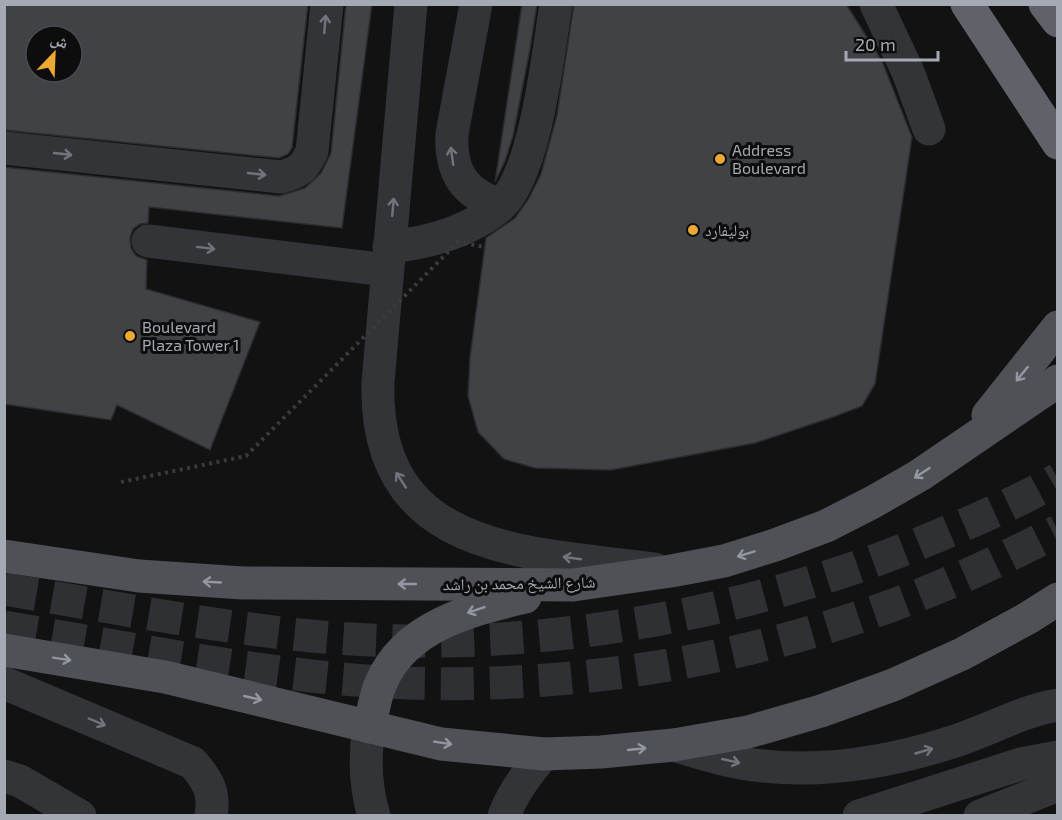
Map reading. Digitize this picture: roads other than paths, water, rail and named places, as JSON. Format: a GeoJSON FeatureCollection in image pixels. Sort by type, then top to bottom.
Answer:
{"type":"FeatureCollection","features":[{"type":"Feature","properties":{"kind":"highway"},"geometry":{"type":"LineString","coordinates":[[967,4],[1058,143]]}},
{"type":"Feature","properties":{"kind":"highway"},"geometry":{"type":"LineString","coordinates":[[1045,4],[1058,21]]}},
{"type":"Feature","properties":{"kind":"main road"},"geometry":{"type":"LineString","coordinates":[[964,444],[1058,327]]}},
{"type":"Feature","properties":{"kind":"main road","name":"شارع الشيخ محمد بن راشد"},"geometry":{"type":"LineString","coordinates":[[4,556],[139,576],[191,581],[296,584],[573,585],[671,571],[734,558],[825,525],[920,475],[1058,381]]}},
{"type":"Feature","properties":{"kind":"main road"},"geometry":{"type":"LineString","coordinates":[[369,727],[380,684],[395,656],[428,629],[477,609],[573,585]]}},
{"type":"Feature","properties":{"kind":"main road"},"geometry":{"type":"LineString","coordinates":[[4,650],[165,677],[441,744],[544,754],[601,752],[674,745],[748,732],[821,711],[892,685],[962,654],[1058,599]]}},
{"type":"Feature","properties":{"kind":"street"},"geometry":{"type":"LineString","coordinates":[[4,148],[281,177],[297,172],[306,164],[313,142],[327,4]]}},
{"type":"Feature","properties":{"kind":"street"},"geometry":{"type":"LineString","coordinates":[[411,4],[377,411],[382,441],[393,468],[409,493],[432,516],[460,533],[490,544],[524,552],[671,571]]}},
{"type":"Feature","properties":{"kind":"street"},"geometry":{"type":"LineString","coordinates":[[476,4],[451,150],[454,166],[467,186],[486,200],[501,205]]}},
{"type":"Feature","properties":{"kind":"street"},"geometry":{"type":"LineString","coordinates":[[148,241],[388,259],[410,245],[448,234],[476,221],[501,205],[518,178],[530,148],[556,4]]}},
{"type":"Feature","properties":{"kind":"street"},"geometry":{"type":"LineString","coordinates":[[876,4],[908,72],[929,129]]}},
{"type":"Feature","properties":{"kind":"street"},"geometry":{"type":"LineString","coordinates":[[4,682],[193,763],[208,781],[213,802],[211,816]]}},
{"type":"Feature","properties":{"kind":"street"},"geometry":{"type":"LineString","coordinates":[[674,745],[741,763],[776,767],[845,766],[880,761],[942,745],[1019,715],[1058,705]]}},
{"type":"Feature","properties":{"kind":"street"},"geometry":{"type":"LineString","coordinates":[[369,727],[365,760],[374,816]]}},
{"type":"Feature","properties":{"kind":"street"},"geometry":{"type":"LineString","coordinates":[[1021,764],[1042,748],[1058,742]]}},
{"type":"Feature","properties":{"kind":"street"},"geometry":{"type":"LineString","coordinates":[[504,816],[528,772],[544,754]]}},
{"type":"Feature","properties":{"kind":"street"},"geometry":{"type":"LineString","coordinates":[[859,816],[1021,764],[1058,757]]}},
{"type":"Feature","properties":{"kind":"street"},"geometry":{"type":"LineString","coordinates":[[4,776],[20,781],[80,816]]}},
{"type":"Feature","properties":{"kind":"street"},"geometry":{"type":"LineString","coordinates":[[980,816],[1058,785]]}},
{"type":"Feature","properties":{"kind":"tunnel"},"geometry":{"type":"LineString","coordinates":[[4,589],[195,621],[311,636],[391,641],[471,640],[552,635],[631,624],[711,609],[789,589],[865,564],[940,535],[1015,502],[1058,479]]}},
{"type":"Feature","properties":{"kind":"tunnel"},"geometry":{"type":"LineString","coordinates":[[4,627],[195,660],[311,676],[388,682],[466,684],[545,680],[623,672],[700,659],[776,642],[851,620],[924,593],[1058,531]]}},
{"type":"Feature","properties":{"kind":"place","name":"Address Boulevard"},"geometry":{"type":"Point","coordinates":[720,159]}},
{"type":"Feature","properties":{"kind":"place","name":"بوليفارد"},"geometry":{"type":"Point","coordinates":[693,230]}},
{"type":"Feature","properties":{"kind":"place","name":"Boulevard Plaza Tower 1"},"geometry":{"type":"Point","coordinates":[130,336]}}]}
